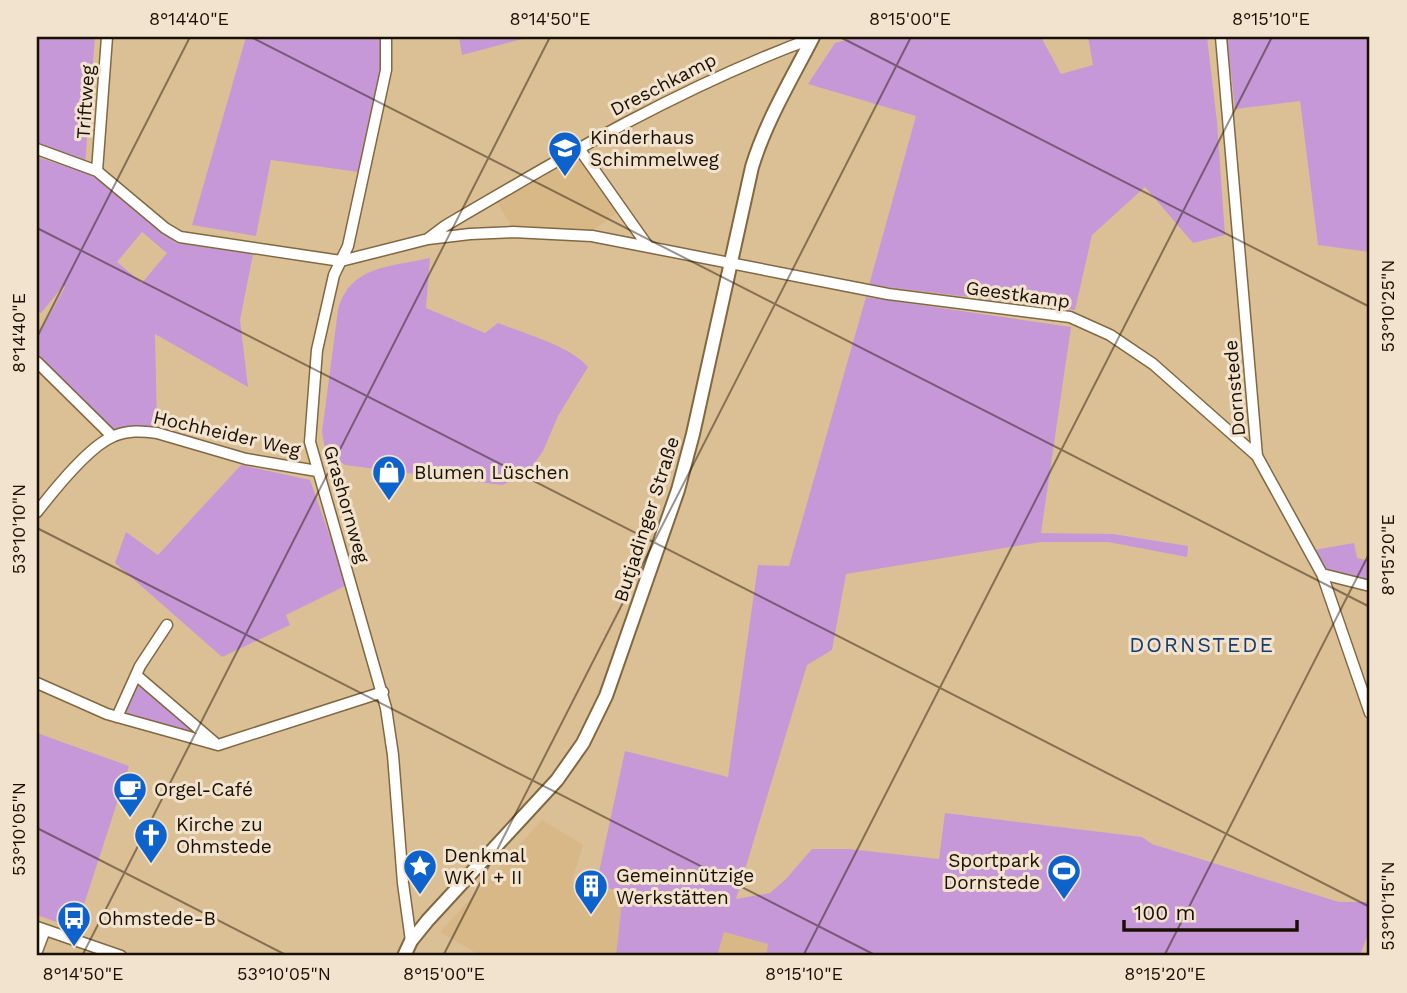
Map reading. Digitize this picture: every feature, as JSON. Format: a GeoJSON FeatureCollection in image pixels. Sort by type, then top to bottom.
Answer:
{"type":"FeatureCollection","features":[{"type":"Feature","properties":{"kind":"street","name":"Triftweg"},"geometry":{"type":"LineString","coordinates":[[97,171],[107,37]]}},
{"type":"Feature","properties":{"kind":"street","name":"Grashornweg"},"geometry":{"type":"LineString","coordinates":[[386,37],[386,70],[348,246],[334,275],[317,349],[310,442],[383,692],[393,755],[403,883],[411,941]]}},
{"type":"Feature","properties":{"kind":"street","name":"Dreschkamp"},"geometry":{"type":"LineString","coordinates":[[428,239],[444,226],[578,147],[729,70],[813,37]]}},
{"type":"Feature","properties":{"kind":"street","name":"Butjadinger Straße"},"geometry":{"type":"LineString","coordinates":[[404,956],[411,941],[557,780],[583,743],[606,696],[678,490],[759,145],[813,37]]}},
{"type":"Feature","properties":{"kind":"street","name":"Dornstede"},"geometry":{"type":"LineString","coordinates":[[1221,37],[1257,456],[1322,574],[1370,713]]}},
{"type":"Feature","properties":{"kind":"street"},"geometry":{"type":"LineString","coordinates":[[578,147],[647,245]]}},
{"type":"Feature","properties":{"kind":"street"},"geometry":{"type":"LineString","coordinates":[[37,149],[97,171],[165,228],[180,237],[341,261],[428,239]]}},
{"type":"Feature","properties":{"kind":"street","name":"Geestkamp"},"geometry":{"type":"LineString","coordinates":[[428,239],[513,232],[592,236],[888,295],[1070,317],[1110,335],[1153,364],[1257,456]]}},
{"type":"Feature","properties":{"kind":"street"},"geometry":{"type":"LineString","coordinates":[[37,362],[112,436],[82,460],[37,512]]}},
{"type":"Feature","properties":{"kind":"street","name":"Hochheider Weg"},"geometry":{"type":"LineString","coordinates":[[112,436],[142,431],[157,433],[246,459],[317,471]]}},
{"type":"Feature","properties":{"kind":"street"},"geometry":{"type":"LineString","coordinates":[[1322,574],[1370,586]]}},
{"type":"Feature","properties":{"kind":"street"},"geometry":{"type":"LineString","coordinates":[[117,717],[136,675],[167,625]]}},
{"type":"Feature","properties":{"kind":"street"},"geometry":{"type":"LineString","coordinates":[[136,675],[218,745]]}},
{"type":"Feature","properties":{"kind":"street"},"geometry":{"type":"LineString","coordinates":[[37,683],[117,717],[218,745],[383,692]]}},
{"type":"Feature","properties":{"kind":"street"},"geometry":{"type":"LineString","coordinates":[[37,951],[41,928],[121,956]]}},
{"type":"Feature","properties":{"kind":"shaded area"},"geometry":{"type":"Polygon","coordinates":[[[37,37],[95,37],[85,164],[37,147],[37,37]]]}},
{"type":"Feature","properties":{"kind":"shaded area"},"geometry":{"type":"Polygon","coordinates":[[[246,37],[381,37],[381,71],[359,172],[271,160],[256,236],[192,225],[246,37]]]}},
{"type":"Feature","properties":{"kind":"shaded area"},"geometry":{"type":"Polygon","coordinates":[[[459,37],[530,37],[462,55],[459,37]]]}},
{"type":"Feature","properties":{"kind":"shaded area"},"geometry":{"type":"Polygon","coordinates":[[[857,37],[1041,37],[1061,74],[1093,65],[1088,37],[1207,37],[1217,122],[1225,235],[1193,243],[1145,187],[1092,235],[1075,310],[869,285],[916,116],[808,84],[835,43],[857,37]]]}},
{"type":"Feature","properties":{"kind":"shaded area"},"geometry":{"type":"Polygon","coordinates":[[[1227,37],[1370,37],[1370,252],[1318,245],[1300,101],[1235,109],[1227,37]]]}},
{"type":"Feature","properties":{"kind":"shaded area","name":"Kinderhaus Schimmelweg"},"geometry":{"type":"Polygon","coordinates":[[[576,154],[618,212],[592,231],[512,227],[497,202],[576,154]]]}},
{"type":"Feature","properties":{"kind":"shaded area"},"geometry":{"type":"Polygon","coordinates":[[[37,157],[95,176],[176,243],[253,254],[240,320],[248,387],[155,334],[157,426],[112,431],[37,356],[37,338],[65,287],[63,286],[41,313],[37,311],[37,157]],[[142,232],[117,262],[142,283],[167,253],[142,232]]]}},
{"type":"Feature","properties":{"kind":"shaded area"},"geometry":{"type":"Polygon","coordinates":[[[430,258],[426,308],[485,333],[498,323],[534,336],[570,353],[588,367],[558,416],[543,451],[527,474],[502,485],[345,465],[325,449],[322,432],[338,310],[344,295],[352,284],[374,270],[430,258]]]}},
{"type":"Feature","properties":{"kind":"shaded area"},"geometry":{"type":"Polygon","coordinates":[[[866,297],[1071,327],[1041,533],[1113,534],[1188,546],[1187,557],[1108,542],[1041,542],[846,574],[832,650],[807,665],[736,899],[770,893],[812,849],[849,849],[939,859],[945,813],[1142,837],[1152,844],[1339,902],[1367,902],[1370,923],[1360,956],[766,956],[768,944],[724,932],[717,956],[616,956],[623,891],[596,886],[625,751],[728,777],[758,565],[789,566],[866,297]]]}},
{"type":"Feature","properties":{"kind":"shaded area"},"geometry":{"type":"Polygon","coordinates":[[[241,465],[310,480],[347,585],[286,615],[290,625],[222,657],[115,563],[126,532],[158,555],[241,465]]]}},
{"type":"Feature","properties":{"kind":"shaded area"},"geometry":{"type":"Polygon","coordinates":[[[1354,543],[1357,558],[1370,561],[1370,582],[1325,572],[1314,550],[1354,543]]]}},
{"type":"Feature","properties":{"kind":"shaded area"},"geometry":{"type":"Polygon","coordinates":[[[138,683],[200,735],[124,714],[138,683]]]}},
{"type":"Feature","properties":{"kind":"shaded area"},"geometry":{"type":"Polygon","coordinates":[[[37,733],[129,766],[76,929],[37,915],[37,733]]]}},
{"type":"Feature","properties":{"kind":"shaded area"},"geometry":{"type":"Polygon","coordinates":[[[542,820],[583,845],[572,881],[623,891],[616,956],[481,956],[440,932],[542,820]]]}},
{"type":"Feature","properties":{"kind":"shaded area"},"geometry":{"type":"Polygon","coordinates":[[[724,932],[768,944],[766,956],[717,956],[724,932]]]}},
{"type":"Feature","properties":{"kind":"place","name":"Kinderhaus Schimmelweg"},"geometry":{"type":"Point","coordinates":[565,178]}},
{"type":"Feature","properties":{"kind":"place","name":"Blumen Lüschen"},"geometry":{"type":"Point","coordinates":[389,502]}},
{"type":"Feature","properties":{"kind":"place","name":"Orgel-Café"},"geometry":{"type":"Point","coordinates":[130,819]}},
{"type":"Feature","properties":{"kind":"place","name":"Kirche zu Ohmstede"},"geometry":{"type":"Point","coordinates":[151,865]}},
{"type":"Feature","properties":{"kind":"place","name":"Denkmal WK I + II"},"geometry":{"type":"Point","coordinates":[420,896]}},
{"type":"Feature","properties":{"kind":"place","name":"Sportpark Dornstede"},"geometry":{"type":"Point","coordinates":[1064,901]}},
{"type":"Feature","properties":{"kind":"place","name":"Gemeinnützige Werkstätten"},"geometry":{"type":"Point","coordinates":[591,916]}},
{"type":"Feature","properties":{"kind":"place","name":"Ohmstede-B"},"geometry":{"type":"Point","coordinates":[74,948]}},
{"type":"Feature","properties":{"kind":"district","name":"DORNSTEDE"},"geometry":{"type":"Point","coordinates":[1202,645]}}]}
